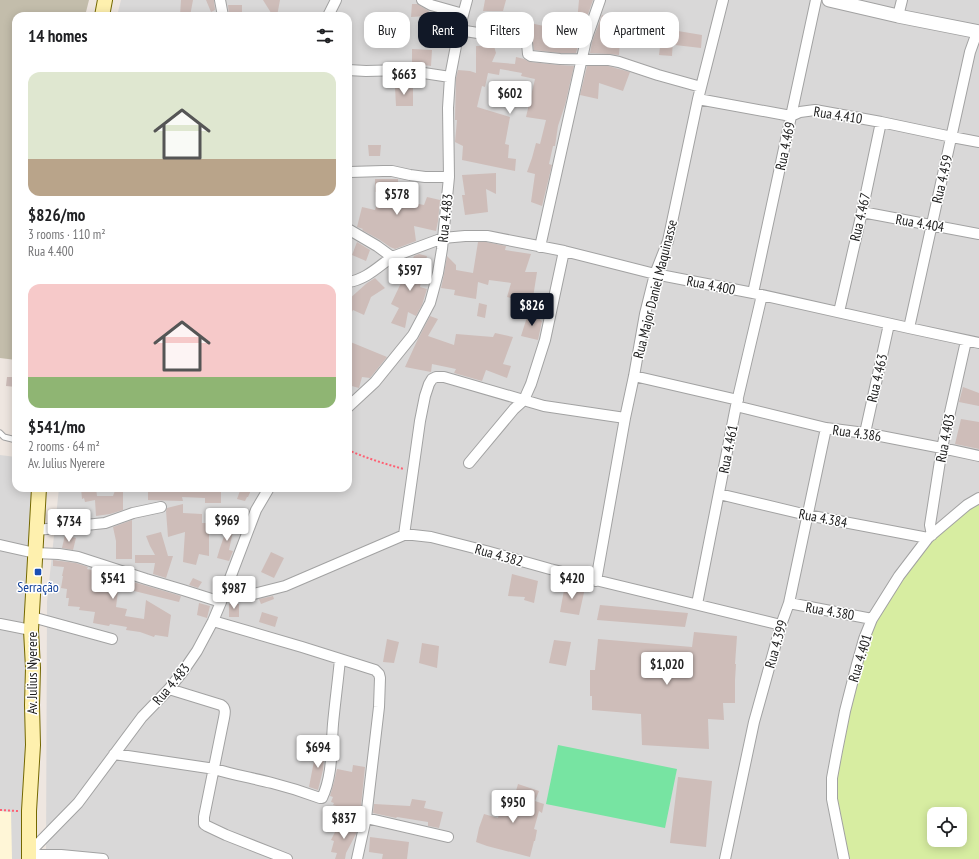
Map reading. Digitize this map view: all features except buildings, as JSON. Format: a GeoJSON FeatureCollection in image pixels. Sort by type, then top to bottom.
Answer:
{"type":"FeatureCollection","features":[{"type":"Feature","properties":{"kind":"main road"},"geometry":{"type":"LineString","coordinates":[[103,12],[105,0]]}},
{"type":"Feature","properties":{"kind":"main road","name":"Av. Julius Nyerere"},"geometry":{"type":"LineString","coordinates":[[29,856],[29,811],[33,745],[32,623],[39,492]]}},
{"type":"Feature","properties":{"kind":"street"},"geometry":{"type":"LineString","coordinates":[[220,0],[222,12]]}},
{"type":"Feature","properties":{"kind":"street"},"geometry":{"type":"LineString","coordinates":[[330,12],[336,0]]}},
{"type":"Feature","properties":{"kind":"street"},"geometry":{"type":"LineString","coordinates":[[422,0],[431,5],[456,12]]}},
{"type":"Feature","properties":{"kind":"street","name":"Rua 4.483"},"geometry":{"type":"LineString","coordinates":[[464,12],[467,0]]}},
{"type":"Feature","properties":{"kind":"street"},"geometry":{"type":"LineString","coordinates":[[540,246],[586,40],[600,0]]}},
{"type":"Feature","properties":{"kind":"street","name":"Rua Major Daniel Maquinasse"},"geometry":{"type":"LineString","coordinates":[[596,581],[625,418],[646,314],[656,274],[668,241],[698,99],[723,0]]}},
{"type":"Feature","properties":{"kind":"street","name":"Rua 4.469"},"geometry":{"type":"LineString","coordinates":[[757,294],[791,116],[816,0]]}},
{"type":"Feature","properties":{"kind":"street"},"geometry":{"type":"LineString","coordinates":[[829,0],[898,16],[979,32]]}},
{"type":"Feature","properties":{"kind":"street"},"geometry":{"type":"LineString","coordinates":[[898,16],[902,0]]}},
{"type":"Feature","properties":{"kind":"street"},"geometry":{"type":"LineString","coordinates":[[468,31],[522,40],[527,43],[528,54],[531,56],[560,59],[609,60],[701,87]]}},
{"type":"Feature","properties":{"kind":"street","name":"Rua 4.459"},"geometry":{"type":"LineString","coordinates":[[909,328],[970,52],[979,32]]}},
{"type":"Feature","properties":{"kind":"street","name":"Rua 4.483"},"geometry":{"type":"LineString","coordinates":[[352,403],[386,370],[412,335],[430,303],[438,273],[443,238],[449,177],[448,108],[450,77],[456,48]]}},
{"type":"Feature","properties":{"kind":"street"},"geometry":{"type":"LineString","coordinates":[[352,70],[404,70],[450,77]]}},
{"type":"Feature","properties":{"kind":"street","name":"Rua 4.410"},"geometry":{"type":"LineString","coordinates":[[698,99],[791,116],[800,112],[815,110],[979,142]]}},
{"type":"Feature","properties":{"kind":"street","name":"Rua 4.467"},"geometry":{"type":"LineString","coordinates":[[839,312],[881,122]]}},
{"type":"Feature","properties":{"kind":"street"},"geometry":{"type":"LineString","coordinates":[[352,172],[392,171],[425,177],[449,177]]}},
{"type":"Feature","properties":{"kind":"street","name":"Rua 4.404"},"geometry":{"type":"LineString","coordinates":[[862,212],[979,234]]}},
{"type":"Feature","properties":{"kind":"street"},"geometry":{"type":"LineString","coordinates":[[352,231],[378,246],[392,257]]}},
{"type":"Feature","properties":{"kind":"street","name":"Rua 4.400"},"geometry":{"type":"LineString","coordinates":[[352,282],[366,276],[392,257],[443,238],[487,236],[564,251],[656,274],[757,294],[979,343]]}},
{"type":"Feature","properties":{"kind":"street"},"geometry":{"type":"LineString","coordinates":[[469,463],[514,409],[524,400],[531,384],[545,340],[564,251]]}},
{"type":"Feature","properties":{"kind":"street","name":"Rua 4.461"},"geometry":{"type":"LineString","coordinates":[[697,604],[757,294]]}},
{"type":"Feature","properties":{"kind":"street","name":"Rua 4.463"},"geometry":{"type":"LineString","coordinates":[[865,433],[889,324]]}},
{"type":"Feature","properties":{"kind":"street","name":"Rua 4.403"},"geometry":{"type":"LineString","coordinates":[[930,537],[930,525],[942,448],[966,340]]}},
{"type":"Feature","properties":{"kind":"street","name":"Rua 4.386"},"geometry":{"type":"LineString","coordinates":[[634,376],[826,428],[865,433],[979,456]]}},
{"type":"Feature","properties":{"kind":"street"},"geometry":{"type":"LineString","coordinates":[[404,535],[420,421],[425,396],[432,379],[436,377],[444,377],[544,406],[625,418]]}},
{"type":"Feature","properties":{"kind":"street","name":"Rua 4.399"},"geometry":{"type":"LineString","coordinates":[[725,859],[754,722],[788,603],[826,428]]}},
{"type":"Feature","properties":{"kind":"street","name":"Rua 4.483"},"geometry":{"type":"LineString","coordinates":[[29,856],[78,803],[142,717],[169,689],[197,651],[213,621],[256,510],[267,492]]}},
{"type":"Feature","properties":{"kind":"street","name":"Rua 4.384"},"geometry":{"type":"LineString","coordinates":[[719,494],[807,515],[930,537]]}},
{"type":"Feature","properties":{"kind":"street","name":"Rua 4.401"},"geometry":{"type":"LineString","coordinates":[[844,859],[832,799],[832,778],[857,664],[872,619],[899,576],[930,537],[967,505],[979,498]]}},
{"type":"Feature","properties":{"kind":"street"},"geometry":{"type":"LineString","coordinates":[[38,530],[105,523],[133,513],[161,507]]}},
{"type":"Feature","properties":{"kind":"street","name":"Rua 4.382"},"geometry":{"type":"LineString","coordinates":[[0,545],[36,553],[78,557],[183,590],[223,597],[246,596],[285,586],[404,535],[413,535],[431,537],[596,581],[781,625]]}},
{"type":"Feature","properties":{"kind":"street","name":"Rua 4.380"},"geometry":{"type":"LineString","coordinates":[[788,603],[872,619]]}},
{"type":"Feature","properties":{"kind":"street"},"geometry":{"type":"LineString","coordinates":[[213,621],[375,670],[379,674],[379,706],[366,818],[357,859]]}},
{"type":"Feature","properties":{"kind":"street"},"geometry":{"type":"LineString","coordinates":[[0,624],[32,623],[112,639]]}},
{"type":"Feature","properties":{"kind":"street"},"geometry":{"type":"LineString","coordinates":[[114,754],[214,769],[322,798],[329,773],[340,659]]}},
{"type":"Feature","properties":{"kind":"street"},"geometry":{"type":"LineString","coordinates":[[169,689],[216,703],[224,707],[225,713],[204,817],[204,824],[226,835],[287,859]]}},
{"type":"Feature","properties":{"kind":"street"},"geometry":{"type":"LineString","coordinates":[[366,818],[448,837]]}},
{"type":"Feature","properties":{"kind":"street"},"geometry":{"type":"LineString","coordinates":[[29,856],[67,856],[103,859]]}},
{"type":"Feature","properties":{"kind":"lane"},"geometry":{"type":"LineString","coordinates":[[0,433],[4,437],[12,439]]}},
{"type":"Feature","properties":{"kind":"path"},"geometry":{"type":"LineString","coordinates":[[352,452],[413,472]]}},
{"type":"Feature","properties":{"kind":"path"},"geometry":{"type":"LineString","coordinates":[[0,810],[29,811]]}},
{"type":"Feature","properties":{"kind":"shaded area"},"geometry":{"type":"Polygon","coordinates":[[[0,0],[89,0],[86,12],[12,12],[12,360],[0,358],[0,0]]]}},
{"type":"Feature","properties":{"kind":"shaded area"},"geometry":{"type":"Polygon","coordinates":[[[121,0],[979,0],[979,859],[46,859],[47,602],[59,492],[352,492],[352,12],[118,12],[121,0]]]}},
{"type":"Feature","properties":{"kind":"shaded area"},"geometry":{"type":"Polygon","coordinates":[[[0,455],[12,456],[12,492],[31,492],[28,859],[0,859],[0,455]]]}},
{"type":"Feature","properties":{"kind":"shaded area"},"geometry":{"type":"Polygon","coordinates":[[[0,811],[11,812],[12,859],[0,859],[0,811]]]}},
{"type":"Feature","properties":{"kind":"green space"},"geometry":{"type":"Polygon","coordinates":[[[979,501],[979,859],[848,859],[832,799],[845,711],[869,627],[910,562],[967,505],[979,501]]]}},
{"type":"Feature","properties":{"kind":"green space"},"geometry":{"type":"Polygon","coordinates":[[[558,745],[677,769],[665,828],[546,804],[558,745]]]}},
{"type":"Feature","properties":{"kind":"place","name":"Serração"},"geometry":{"type":"Point","coordinates":[38,572]}}]}
